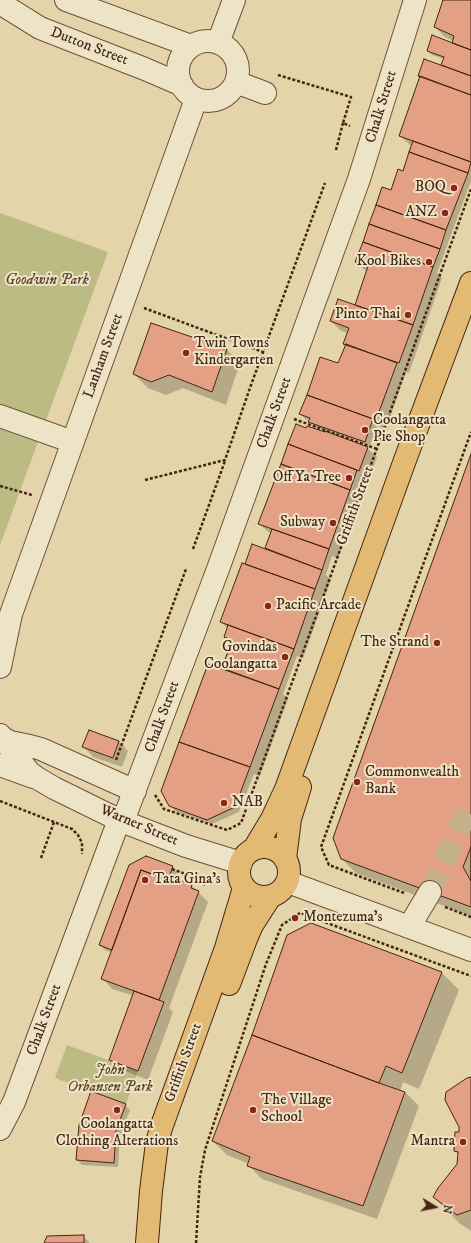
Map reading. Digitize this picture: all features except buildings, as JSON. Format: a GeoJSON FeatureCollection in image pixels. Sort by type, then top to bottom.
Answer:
{"type":"FeatureCollection","features":[{"type":"Feature","properties":{"kind":"main road","name":"Griffith Street"},"geometry":{"type":"LineString","coordinates":[[247,856],[272,819],[286,789],[471,283]]}},
{"type":"Feature","properties":{"kind":"main road"},"geometry":{"type":"LineString","coordinates":[[285,859],[290,818],[298,794],[471,323]]}},
{"type":"Feature","properties":{"kind":"main road"},"geometry":{"type":"LineString","coordinates":[[263,847],[271,848],[279,852],[289,866],[288,882],[283,889],[277,894],[262,898],[249,893],[244,888],[240,880],[239,872],[247,856],[263,847]]}},
{"type":"Feature","properties":{"kind":"main road","name":"Griffith Street"},"geometry":{"type":"LineString","coordinates":[[147,1243],[151,1191],[161,1128],[226,948],[244,888]]}},
{"type":"Feature","properties":{"kind":"main road","name":"Griffith Street"},"geometry":{"type":"LineString","coordinates":[[162,1243],[167,1173],[175,1131],[246,939],[254,920],[270,897]]}},
{"type":"Feature","properties":{"kind":"street"},"geometry":{"type":"LineString","coordinates":[[66,0],[191,46]]}},
{"type":"Feature","properties":{"kind":"street"},"geometry":{"type":"LineString","coordinates":[[218,43],[234,0]]}},
{"type":"Feature","properties":{"kind":"street","name":"Chalk Street"},"geometry":{"type":"LineString","coordinates":[[0,1129],[14,1102],[121,821],[145,793],[275,412],[359,179],[415,0]]}},
{"type":"Feature","properties":{"kind":"street","name":"Dutton Street"},"geometry":{"type":"LineString","coordinates":[[0,3],[25,9],[40,28],[145,69],[189,92]]}},
{"type":"Feature","properties":{"kind":"street"},"geometry":{"type":"LineString","coordinates":[[209,41],[218,43],[227,48],[233,54],[237,63],[238,73],[236,82],[231,90],[224,96],[215,100],[206,101],[189,92],[179,77],[178,69],[180,60],[184,52],[191,46],[199,42],[209,41]]}},
{"type":"Feature","properties":{"kind":"street"},"geometry":{"type":"LineString","coordinates":[[236,82],[265,93]]}},
{"type":"Feature","properties":{"kind":"street","name":"Lanham Street"},"geometry":{"type":"LineString","coordinates":[[0,667],[6,623],[124,300],[189,92]]}},
{"type":"Feature","properties":{"kind":"street"},"geometry":{"type":"LineString","coordinates":[[0,416],[73,442]]}},
{"type":"Feature","properties":{"kind":"street"},"geometry":{"type":"LineString","coordinates":[[1,737],[10,742],[41,750],[145,793]]}},
{"type":"Feature","properties":{"kind":"street","name":"Warner Street"},"geometry":{"type":"LineString","coordinates":[[1,737],[33,775],[121,821],[186,846],[247,856]]}},
{"type":"Feature","properties":{"kind":"street","name":"Warner Street"},"geometry":{"type":"LineString","coordinates":[[0,766],[42,781]]}},
{"type":"Feature","properties":{"kind":"street"},"geometry":{"type":"LineString","coordinates":[[288,882],[471,950]]}},
{"type":"Feature","properties":{"kind":"street"},"geometry":{"type":"LineString","coordinates":[[409,927],[422,894]]}},
{"type":"Feature","properties":{"kind":"path"},"geometry":{"type":"LineString","coordinates":[[278,75],[351,96],[336,150]]}},
{"type":"Feature","properties":{"kind":"path"},"geometry":{"type":"LineString","coordinates":[[343,123],[350,126]]}},
{"type":"Feature","properties":{"kind":"path"},"geometry":{"type":"LineString","coordinates":[[193,549],[325,183]]}},
{"type":"Feature","properties":{"kind":"path","name":"Griffith Street"},"geometry":{"type":"LineString","coordinates":[[241,823],[471,189]]}},
{"type":"Feature","properties":{"kind":"path"},"geometry":{"type":"LineString","coordinates":[[124,300],[263,352]]}},
{"type":"Feature","properties":{"kind":"path"},"geometry":{"type":"LineString","coordinates":[[275,412],[376,449]]}},
{"type":"Feature","properties":{"kind":"path"},"geometry":{"type":"LineString","coordinates":[[471,432],[321,847],[329,865],[422,894],[471,917]]}},
{"type":"Feature","properties":{"kind":"path"},"geometry":{"type":"LineString","coordinates":[[145,480],[225,460]]}},
{"type":"Feature","properties":{"kind":"path"},"geometry":{"type":"LineString","coordinates":[[0,486],[51,501]]}},
{"type":"Feature","properties":{"kind":"path"},"geometry":{"type":"LineString","coordinates":[[115,763],[186,569]]}},
{"type":"Feature","properties":{"kind":"path","name":"Warner Street"},"geometry":{"type":"LineString","coordinates":[[145,793],[164,809],[227,830],[241,823]]}},
{"type":"Feature","properties":{"kind":"path"},"geometry":{"type":"LineString","coordinates":[[0,801],[69,827],[76,832],[82,843],[81,856]]}},
{"type":"Feature","properties":{"kind":"path"},"geometry":{"type":"LineString","coordinates":[[41,858],[54,822]]}},
{"type":"Feature","properties":{"kind":"path","name":"Warner Street"},"geometry":{"type":"LineString","coordinates":[[172,869],[199,879],[205,885]]}},
{"type":"Feature","properties":{"kind":"path"},"geometry":{"type":"LineString","coordinates":[[196,1243],[200,1177],[205,1150],[269,958],[282,925],[300,913],[471,976]]}},
{"type":"Feature","properties":{"kind":"green space","name":"Goodwin Park"},"geometry":{"type":"Polygon","coordinates":[[[0,213],[108,252],[0,545],[0,213]]]}},
{"type":"Feature","properties":{"kind":"green space","name":"John Orbansen Park"},"geometry":{"type":"Polygon","coordinates":[[[67,1045],[138,1071],[126,1104],[55,1078],[67,1045]]]}},
{"type":"Feature","properties":{"kind":"tunnel"},"geometry":{"type":"LineString","coordinates":[[430,892],[471,803]]}},
{"type":"Feature","properties":{"kind":"place","name":"BOQ"},"geometry":{"type":"Point","coordinates":[454,188]}},
{"type":"Feature","properties":{"kind":"place","name":"ANZ"},"geometry":{"type":"Point","coordinates":[445,213]}},
{"type":"Feature","properties":{"kind":"place","name":"Kool Bikes"},"geometry":{"type":"Point","coordinates":[429,262]}},
{"type":"Feature","properties":{"kind":"place","name":"Pinto Thai"},"geometry":{"type":"Point","coordinates":[408,315]}},
{"type":"Feature","properties":{"kind":"place","name":"Twin Towns Kindergarten"},"geometry":{"type":"Point","coordinates":[186,353]}},
{"type":"Feature","properties":{"kind":"place","name":"Coolangatta Pie Shop"},"geometry":{"type":"Point","coordinates":[365,430]}},
{"type":"Feature","properties":{"kind":"place","name":"Off Ya Tree"},"geometry":{"type":"Point","coordinates":[349,478]}},
{"type":"Feature","properties":{"kind":"place","name":"Subway"},"geometry":{"type":"Point","coordinates":[333,523]}},
{"type":"Feature","properties":{"kind":"place","name":"Pacific Arcade"},"geometry":{"type":"Point","coordinates":[268,606]}},
{"type":"Feature","properties":{"kind":"place","name":"The Strand"},"geometry":{"type":"Point","coordinates":[437,643]}},
{"type":"Feature","properties":{"kind":"place","name":"Govindas Coolangatta"},"geometry":{"type":"Point","coordinates":[285,657]}},
{"type":"Feature","properties":{"kind":"place","name":"Commonwealth Bank"},"geometry":{"type":"Point","coordinates":[357,782]}},
{"type":"Feature","properties":{"kind":"place","name":"NAB"},"geometry":{"type":"Point","coordinates":[224,803]}},
{"type":"Feature","properties":{"kind":"place","name":"Tata Gina's"},"geometry":{"type":"Point","coordinates":[145,880]}},
{"type":"Feature","properties":{"kind":"place","name":"Montezuma’s"},"geometry":{"type":"Point","coordinates":[295,918]}},
{"type":"Feature","properties":{"kind":"place","name":"Coolangatta Clothing Alterations"},"geometry":{"type":"Point","coordinates":[117,1110]}},
{"type":"Feature","properties":{"kind":"place","name":"The Village School"},"geometry":{"type":"Point","coordinates":[253,1110]}},
{"type":"Feature","properties":{"kind":"place","name":"Mantra"},"geometry":{"type":"Point","coordinates":[463,1142]}}]}
